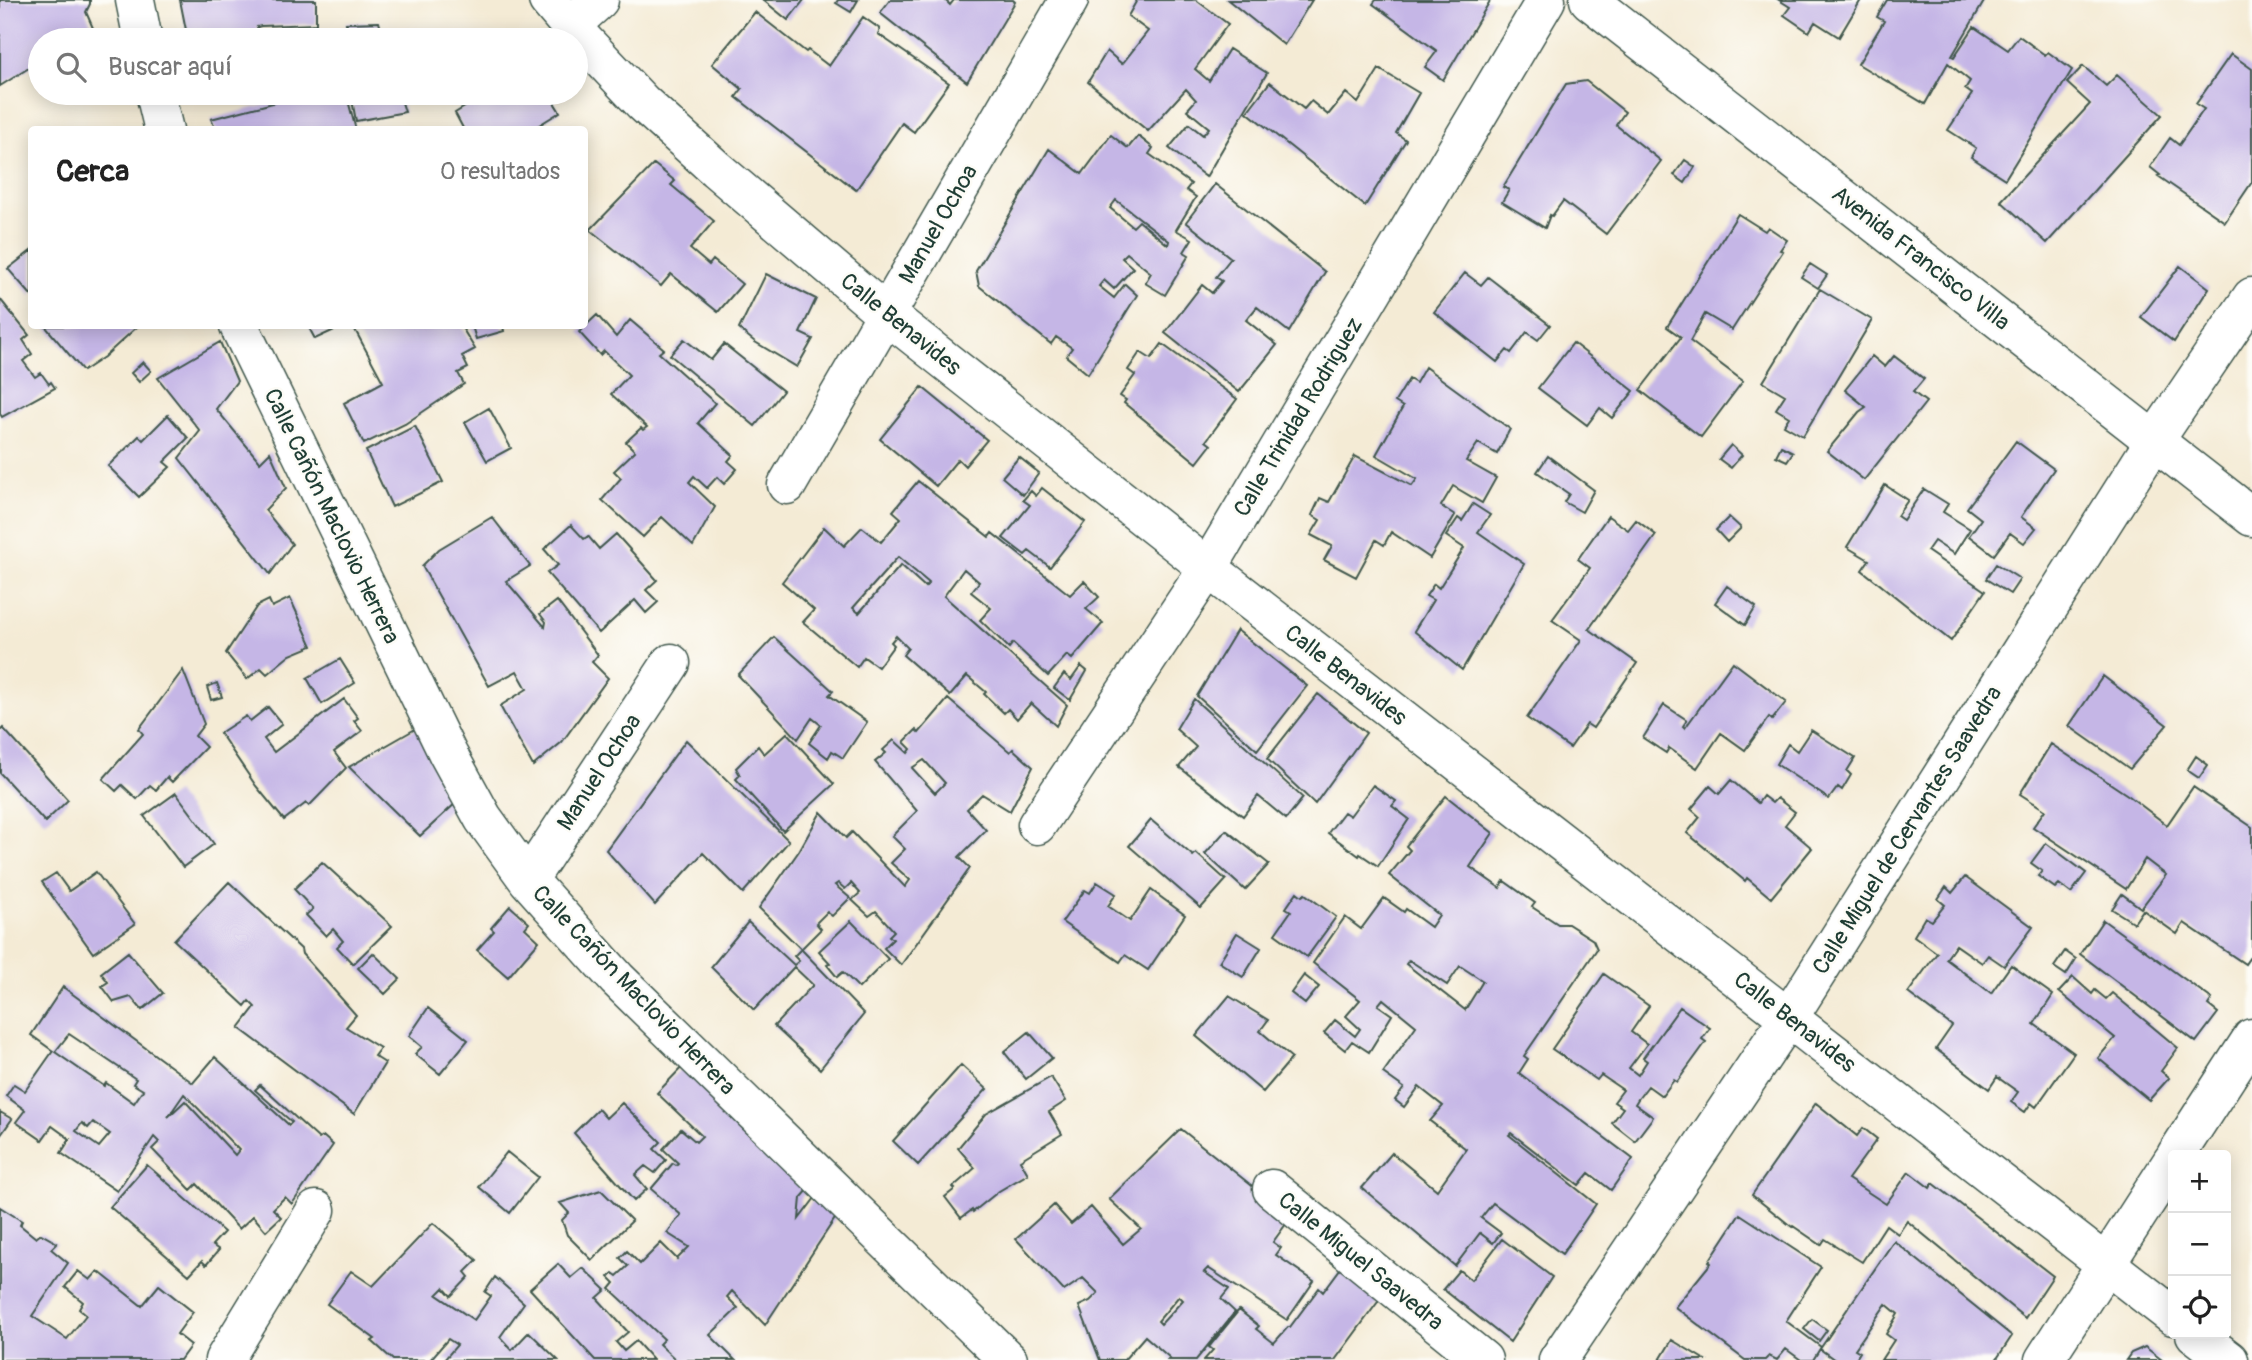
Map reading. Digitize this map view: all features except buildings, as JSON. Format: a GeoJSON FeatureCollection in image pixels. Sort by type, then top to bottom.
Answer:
{"type":"FeatureCollection","features":[{"type":"Feature","properties":{"kind":"street"},"geometry":{"type":"LineString","coordinates":[[135,0],[141,28]]}},
{"type":"Feature","properties":{"kind":"street"},"geometry":{"type":"LineString","coordinates":[[559,13],[599,0]]}},
{"type":"Feature","properties":{"kind":"street","name":"Manuel Ochoa"},"geometry":{"type":"LineString","coordinates":[[787,485],[1069,0]]}},
{"type":"Feature","properties":{"kind":"street","name":"Calle Trinidad Rodriguez"},"geometry":{"type":"LineString","coordinates":[[1037,825],[1208,568],[1546,0]]}},
{"type":"Feature","properties":{"kind":"street","name":"Avenida Francisco Villa"},"geometry":{"type":"LineString","coordinates":[[1589,0],[2252,517]]}},
{"type":"Feature","properties":{"kind":"street","name":"Calle Benavides"},"geometry":{"type":"LineString","coordinates":[[559,13],[573,28]]}},
{"type":"Feature","properties":{"kind":"street","name":"Calle Benavides"},"geometry":{"type":"LineString","coordinates":[[588,44],[643,103],[886,314],[1208,568],[2168,1312]]}},
{"type":"Feature","properties":{"kind":"street"},"geometry":{"type":"LineString","coordinates":[[158,105],[163,126]]}},
{"type":"Feature","properties":{"kind":"street","name":"Calle Miguel de Cervantes Saavedra"},"geometry":{"type":"LineString","coordinates":[[1558,1360],[1788,1017],[2154,440],[2252,297]]}},
{"type":"Feature","properties":{"kind":"street","name":"Calle Cañón Maclovio Herrera"},"geometry":{"type":"LineString","coordinates":[[240,329],[448,754],[483,818],[528,880],[617,979],[1008,1360]]}},
{"type":"Feature","properties":{"kind":"street","name":"Manuel Ochoa"},"geometry":{"type":"LineString","coordinates":[[528,880],[671,663]]}},
{"type":"Feature","properties":{"kind":"street"},"geometry":{"type":"LineString","coordinates":[[2179,1150],[2252,1038]]}},
{"type":"Feature","properties":{"kind":"street"},"geometry":{"type":"LineString","coordinates":[[2044,1360],[2168,1168]]}},
{"type":"Feature","properties":{"kind":"street","name":"Calle Miguel Saavedra"},"geometry":{"type":"LineString","coordinates":[[1272,1189],[1483,1360]]}},
{"type":"Feature","properties":{"kind":"street"},"geometry":{"type":"LineString","coordinates":[[224,1360],[316,1210]]}},
{"type":"Feature","properties":{"kind":"street"},"geometry":{"type":"LineString","coordinates":[[2202,1339],[2229,1360]]}}]}
